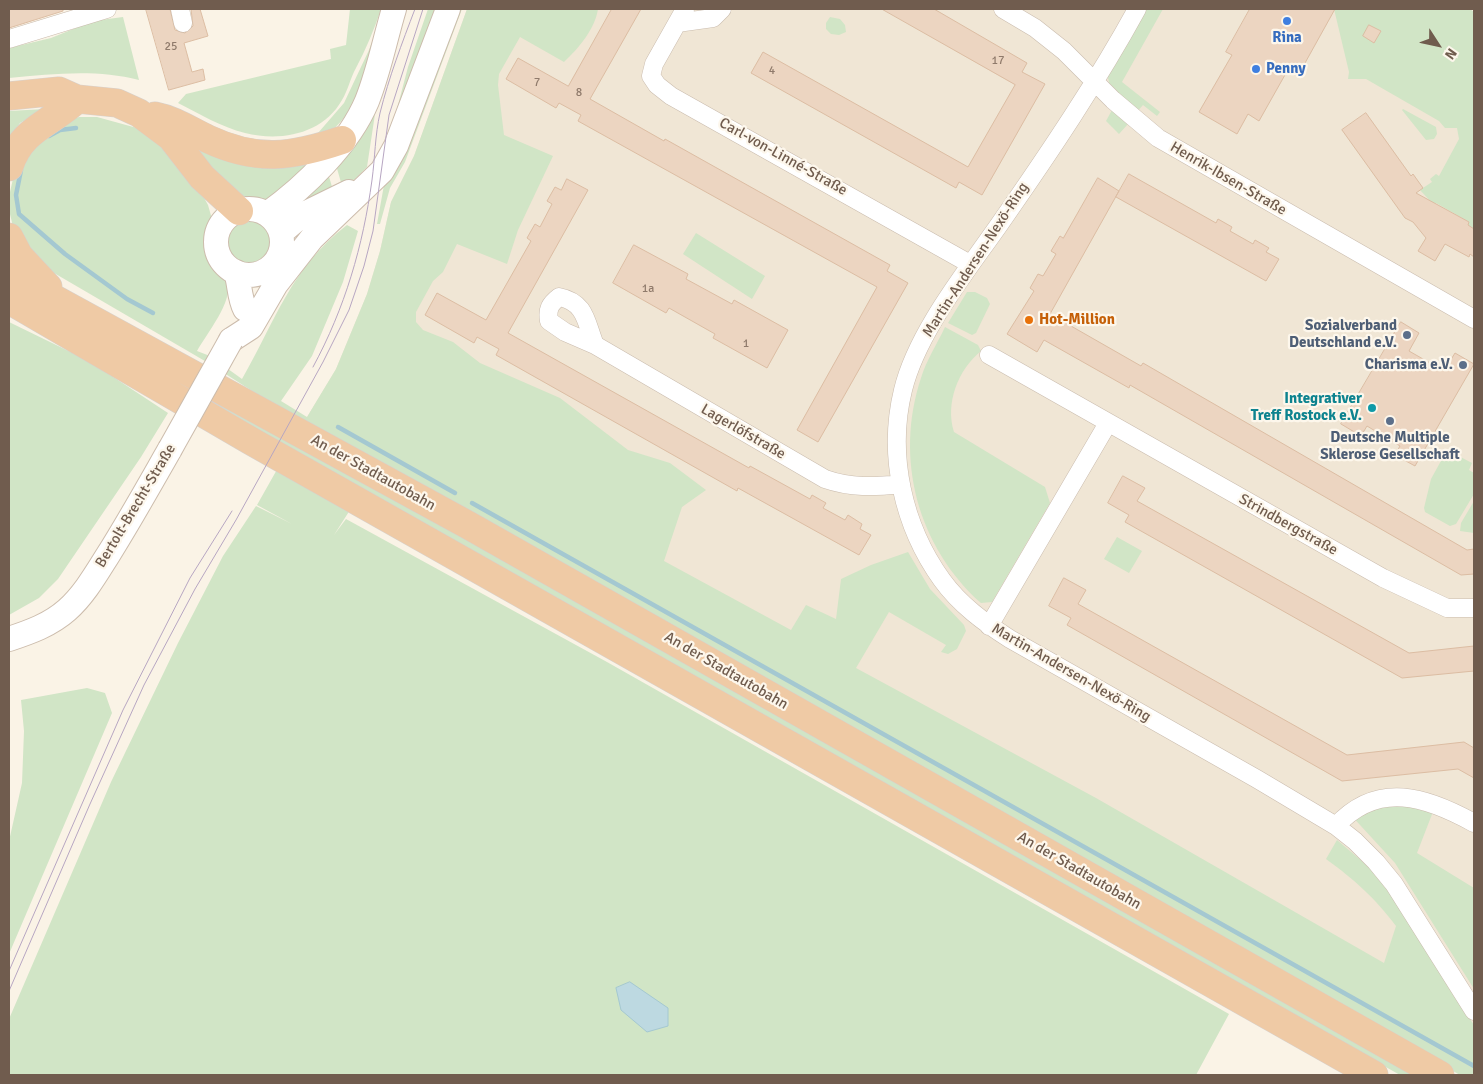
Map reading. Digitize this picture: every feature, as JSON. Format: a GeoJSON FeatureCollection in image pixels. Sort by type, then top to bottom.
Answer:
{"type":"FeatureCollection","features":[{"type":"Feature","properties":{"kind":"highway"},"geometry":{"type":"LineString","coordinates":[[9,96],[59,91],[78,99],[128,108],[173,120],[224,146],[263,154],[300,153],[342,140]]}},
{"type":"Feature","properties":{"kind":"highway"},"geometry":{"type":"LineString","coordinates":[[9,167],[20,146],[33,131],[49,119],[66,111],[78,99]]}},
{"type":"Feature","properties":{"kind":"highway"},"geometry":{"type":"LineString","coordinates":[[128,108],[171,137],[231,216]]}},
{"type":"Feature","properties":{"kind":"highway"},"geometry":{"type":"LineString","coordinates":[[9,238],[58,315],[20,321],[9,314]]}},
{"type":"Feature","properties":{"kind":"highway","name":"An der Stadtautobahn"},"geometry":{"type":"LineString","coordinates":[[9,274],[58,315],[251,441],[1374,1075]]}},
{"type":"Feature","properties":{"kind":"highway","name":"An der Stadtautobahn"},"geometry":{"type":"LineString","coordinates":[[9,300],[58,315],[476,530],[1440,1075]]}},
{"type":"Feature","properties":{"kind":"main road"},"geometry":{"type":"LineString","coordinates":[[263,272],[254,274],[236,272],[228,267],[218,254],[217,236],[231,216],[253,209],[274,223],[327,162],[361,114],[367,100],[394,9]]}},
{"type":"Feature","properties":{"kind":"main road","name":"Bertolt-Brecht-Straße"},"geometry":{"type":"LineString","coordinates":[[231,340],[251,327],[293,259],[382,171],[396,146],[448,9]]}},
{"type":"Feature","properties":{"kind":"main road","name":"Bertolt-Brecht-Straße"},"geometry":{"type":"LineString","coordinates":[[9,639],[31,632],[52,621],[68,609],[81,595],[123,531],[231,340],[245,309],[254,297],[263,272],[272,265],[279,255],[282,244],[274,223],[302,215],[367,185]]}},
{"type":"Feature","properties":{"kind":"main road"},"geometry":{"type":"LineString","coordinates":[[236,272],[240,286],[241,301],[245,309]]}},
{"type":"Feature","properties":{"kind":"street"},"geometry":{"type":"LineString","coordinates":[[9,40],[107,9]]}},
{"type":"Feature","properties":{"kind":"street","name":"Carl-von-Linné-Straße"},"geometry":{"type":"LineString","coordinates":[[722,9],[713,18],[681,16],[654,64],[651,76],[657,85],[672,96],[970,264]]}},
{"type":"Feature","properties":{"kind":"street","name":"Henrik-Ibsen-Straße"},"geometry":{"type":"LineString","coordinates":[[1003,9],[1035,28],[1064,51],[1093,82],[1158,138],[1474,319]]}},
{"type":"Feature","properties":{"kind":"street","name":"Martin-Andersen-Nexö-Ring"},"geometry":{"type":"LineString","coordinates":[[1137,9],[1093,82],[1006,215],[970,264],[916,354],[903,390],[898,428],[898,463],[909,517],[920,544],[942,581],[961,601],[990,626],[1336,826],[1376,862],[1394,884],[1474,1011]]}},
{"type":"Feature","properties":{"kind":"street","name":"Lagerlöfstraße"},"geometry":{"type":"LineString","coordinates":[[595,346],[825,479],[841,485],[860,487],[901,484]]}},
{"type":"Feature","properties":{"kind":"street","name":"Strindbergstraße"},"geometry":{"type":"LineString","coordinates":[[989,355],[1383,578],[1447,608],[1474,608]]}},
{"type":"Feature","properties":{"kind":"street"},"geometry":{"type":"LineString","coordinates":[[990,626],[1108,423]]}},
{"type":"Feature","properties":{"kind":"street"},"geometry":{"type":"LineString","coordinates":[[1336,826],[1349,813],[1370,802],[1392,798],[1412,798],[1428,801],[1474,823]]}},
{"type":"Feature","properties":{"kind":"shaded area"},"geometry":{"type":"Polygon","coordinates":[[[467,9],[1470,9],[1474,12],[1474,1075],[307,417],[336,369],[367,294],[380,251],[391,202],[414,156],[467,9]]]}},
{"type":"Feature","properties":{"kind":"green space"},"geometry":{"type":"Polygon","coordinates":[[[350,9],[381,9],[370,39],[342,100],[334,112],[312,128],[300,133],[287,135],[259,136],[228,127],[178,103],[186,94],[331,59],[330,49],[346,45],[350,9]]]}},
{"type":"Feature","properties":{"kind":"green space"},"geometry":{"type":"Polygon","coordinates":[[[428,9],[440,9],[393,124],[408,67],[428,9]]]}},
{"type":"Feature","properties":{"kind":"green space"},"geometry":{"type":"Polygon","coordinates":[[[458,9],[462,9],[405,162],[390,188],[380,224],[377,224],[384,185],[458,9]]]}},
{"type":"Feature","properties":{"kind":"green space"},"geometry":{"type":"Polygon","coordinates":[[[467,9],[598,9],[594,24],[586,38],[564,62],[520,37],[499,74],[498,85],[504,135],[553,156],[518,230],[507,264],[457,244],[443,272],[433,281],[416,312],[416,322],[423,330],[453,342],[480,363],[560,398],[628,450],[670,463],[706,490],[682,507],[664,561],[791,630],[806,605],[836,619],[841,579],[871,565],[908,552],[930,589],[964,625],[966,631],[957,649],[948,654],[941,652],[946,645],[889,612],[856,668],[1096,798],[1384,963],[1396,926],[1364,890],[1326,859],[1337,840],[1370,868],[1395,895],[1450,990],[1474,1025],[1474,1075],[1460,1075],[274,405],[210,364],[42,266],[16,239],[9,210],[10,192],[15,170],[47,127],[79,117],[97,117],[137,128],[163,145],[198,187],[208,205],[212,219],[207,234],[209,255],[227,278],[229,289],[223,308],[197,351],[210,356],[242,379],[286,296],[311,259],[347,225],[358,231],[343,282],[312,356],[281,401],[307,417],[336,369],[367,294],[380,251],[391,202],[414,156],[467,9]]]}},
{"type":"Feature","properties":{"kind":"green space"},"geometry":{"type":"Polygon","coordinates":[[[1147,9],[1163,9],[1122,82],[1160,112],[1157,116],[1143,105],[1136,113],[1110,86],[1107,74],[1147,9]]]}},
{"type":"Feature","properties":{"kind":"green space"},"geometry":{"type":"Polygon","coordinates":[[[1334,9],[1470,9],[1474,12],[1474,229],[1468,225],[1469,222],[1436,203],[1434,205],[1420,190],[1432,182],[1430,179],[1436,174],[1439,176],[1459,139],[1457,128],[1445,128],[1439,121],[1366,79],[1348,79],[1349,72],[1334,9]]]}},
{"type":"Feature","properties":{"kind":"green space"},"geometry":{"type":"Polygon","coordinates":[[[383,12],[377,37],[358,93],[346,115],[321,140],[318,133],[344,103],[369,50],[383,12]]]}},
{"type":"Feature","properties":{"kind":"green space"},"geometry":{"type":"Polygon","coordinates":[[[123,17],[139,80],[91,73],[9,78],[9,48],[51,38],[93,21],[123,17]]]}},
{"type":"Feature","properties":{"kind":"green space"},"geometry":{"type":"Polygon","coordinates":[[[830,17],[840,19],[845,25],[846,32],[839,35],[831,34],[826,29],[826,23],[830,17]]]}},
{"type":"Feature","properties":{"kind":"green space"},"geometry":{"type":"Polygon","coordinates":[[[45,109],[20,123],[9,140],[9,111],[45,109]]]}},
{"type":"Feature","properties":{"kind":"green space"},"geometry":{"type":"Polygon","coordinates":[[[1403,109],[1436,127],[1437,134],[1434,139],[1426,140],[1403,109]]]}},
{"type":"Feature","properties":{"kind":"green space"},"geometry":{"type":"Polygon","coordinates":[[[1112,110],[1128,124],[1119,134],[1106,121],[1112,110]]]}},
{"type":"Feature","properties":{"kind":"green space"},"geometry":{"type":"Polygon","coordinates":[[[375,114],[367,167],[355,179],[342,186],[336,165],[359,140],[375,114]]]}},
{"type":"Feature","properties":{"kind":"green space"},"geometry":{"type":"Polygon","coordinates":[[[188,141],[321,155],[276,201],[257,202],[236,198],[188,141]]]}},
{"type":"Feature","properties":{"kind":"green space"},"geometry":{"type":"Polygon","coordinates":[[[327,170],[333,190],[282,218],[327,170]]]}},
{"type":"Feature","properties":{"kind":"green space"},"geometry":{"type":"Polygon","coordinates":[[[252,219],[264,225],[269,232],[269,250],[264,257],[257,262],[244,263],[236,260],[229,253],[226,237],[229,229],[236,222],[252,219]]]}},
{"type":"Feature","properties":{"kind":"green space"},"geometry":{"type":"Polygon","coordinates":[[[696,233],[765,276],[752,299],[683,254],[696,233]]]}},
{"type":"Feature","properties":{"kind":"green space"},"geometry":{"type":"Polygon","coordinates":[[[9,283],[263,421],[1418,1075],[1400,1075],[258,431],[9,283]]]}},
{"type":"Feature","properties":{"kind":"green space"},"geometry":{"type":"Polygon","coordinates":[[[967,292],[975,292],[987,298],[990,304],[976,333],[972,335],[948,323],[967,292]]]}},
{"type":"Feature","properties":{"kind":"green space"},"geometry":{"type":"Polygon","coordinates":[[[9,322],[89,361],[168,413],[141,457],[58,579],[39,598],[9,615],[9,322]]]}},
{"type":"Feature","properties":{"kind":"green space"},"geometry":{"type":"Polygon","coordinates":[[[945,327],[978,345],[981,351],[966,368],[956,388],[951,410],[954,432],[1045,487],[1050,503],[992,602],[981,603],[959,581],[941,556],[927,529],[917,500],[912,470],[910,439],[913,409],[923,372],[945,327]]]}},
{"type":"Feature","properties":{"kind":"green space"},"geometry":{"type":"Polygon","coordinates":[[[1447,450],[1472,463],[1469,470],[1474,473],[1474,494],[1456,524],[1450,526],[1425,512],[1424,508],[1431,479],[1447,450]]]}},
{"type":"Feature","properties":{"kind":"green space"},"geometry":{"type":"Polygon","coordinates":[[[279,466],[350,510],[334,535],[346,519],[607,662],[1229,1014],[1196,1075],[9,1075],[9,1019],[111,782],[178,643],[223,556],[256,506],[292,524],[257,505],[279,466]]]}},
{"type":"Feature","properties":{"kind":"green space"},"geometry":{"type":"Polygon","coordinates":[[[1474,501],[1474,533],[1460,531],[1461,523],[1474,501]]]}},
{"type":"Feature","properties":{"kind":"green space"},"geometry":{"type":"Polygon","coordinates":[[[1117,537],[1142,551],[1129,573],[1104,559],[1117,537]]]}},
{"type":"Feature","properties":{"kind":"green space"},"geometry":{"type":"Polygon","coordinates":[[[87,688],[105,693],[112,713],[9,954],[9,841],[22,783],[24,731],[21,700],[87,688]]]}},
{"type":"Feature","properties":{"kind":"green space"},"geometry":{"type":"Polygon","coordinates":[[[1370,802],[1436,804],[1417,853],[1474,888],[1474,989],[1395,863],[1349,813],[1370,802]]]}},
{"type":"Feature","properties":{"kind":"water"},"geometry":{"type":"Polygon","coordinates":[[[630,982],[668,1008],[668,1026],[647,1032],[621,1010],[616,988],[630,982]]]}},
{"type":"Feature","properties":{"kind":"building"},"geometry":{"type":"Polygon","coordinates":[[[9,9],[63,9],[63,11],[9,28],[9,9]]]}},
{"type":"Feature","properties":{"kind":"building"},"geometry":{"type":"Polygon","coordinates":[[[146,9],[170,9],[175,30],[185,33],[193,26],[191,9],[200,9],[208,36],[184,43],[192,72],[203,69],[205,80],[169,90],[146,9]]]}},
{"type":"Feature","properties":{"kind":"building"},"geometry":{"type":"Polygon","coordinates":[[[612,9],[641,9],[590,99],[890,265],[887,271],[908,283],[818,442],[797,430],[877,287],[578,121],[581,115],[559,103],[556,108],[506,79],[518,58],[568,86],[612,9]]]}},
{"type":"Feature","properties":{"kind":"building"},"geometry":{"type":"Polygon","coordinates":[[[882,9],[934,9],[1027,63],[1022,72],[1045,84],[982,195],[959,182],[956,188],[751,73],[763,52],[968,167],[1015,85],[882,9]]]}},
{"type":"Feature","properties":{"kind":"building","name":"Penny"},"geometry":{"type":"Polygon","coordinates":[[[1250,9],[1335,9],[1300,72],[1290,66],[1259,121],[1248,114],[1237,134],[1199,112],[1232,55],[1226,52],[1250,9]]]}},
{"type":"Feature","properties":{"kind":"building"},"geometry":{"type":"Polygon","coordinates":[[[1369,25],[1381,31],[1374,43],[1363,36],[1369,25]]]}},
{"type":"Feature","properties":{"kind":"building"},"geometry":{"type":"Polygon","coordinates":[[[1366,113],[1411,176],[1413,174],[1423,188],[1416,193],[1469,222],[1468,225],[1474,229],[1474,257],[1470,254],[1469,257],[1445,244],[1435,261],[1418,251],[1426,238],[1413,222],[1405,218],[1342,130],[1366,113]]]}},
{"type":"Feature","properties":{"kind":"building"},"geometry":{"type":"Polygon","coordinates":[[[1129,174],[1216,223],[1218,219],[1232,227],[1230,231],[1253,244],[1255,240],[1269,248],[1266,252],[1279,259],[1266,281],[1116,197],[1129,174]]]}},
{"type":"Feature","properties":{"kind":"building"},"geometry":{"type":"Polygon","coordinates":[[[1098,178],[1119,191],[1050,314],[1141,366],[1143,363],[1467,550],[1474,549],[1474,574],[1461,575],[1130,385],[1129,388],[1044,340],[1037,352],[1007,334],[1034,291],[1030,288],[1038,274],[1043,276],[1056,254],[1051,251],[1060,236],[1063,238],[1098,178]]]}},
{"type":"Feature","properties":{"kind":"building"},"geometry":{"type":"Polygon","coordinates":[[[567,179],[588,190],[508,333],[749,468],[750,466],[810,499],[812,495],[826,503],[823,508],[845,520],[848,515],[862,524],[860,529],[871,535],[859,555],[738,488],[737,491],[496,355],[499,349],[477,337],[474,343],[425,315],[437,293],[486,320],[531,241],[527,238],[535,224],[540,227],[552,204],[547,201],[555,187],[561,190],[567,179]]]}},
{"type":"Feature","properties":{"kind":"building"},"geometry":{"type":"Polygon","coordinates":[[[634,245],[688,274],[686,279],[732,304],[734,300],[788,330],[767,368],[713,338],[715,334],[669,308],[666,313],[613,283],[634,245]]]}},
{"type":"Feature","properties":{"kind":"building"},"geometry":{"type":"Polygon","coordinates":[[[1401,322],[1419,333],[1409,351],[1444,371],[1455,353],[1474,364],[1415,466],[1395,455],[1400,446],[1367,426],[1361,436],[1341,424],[1401,322]]]}},
{"type":"Feature","properties":{"kind":"building"},"geometry":{"type":"Polygon","coordinates":[[[1123,476],[1145,488],[1137,501],[1409,653],[1474,646],[1474,671],[1402,678],[1125,522],[1129,515],[1108,503],[1123,476]]]}},
{"type":"Feature","properties":{"kind":"building"},"geometry":{"type":"Polygon","coordinates":[[[1064,578],[1086,590],[1078,604],[1347,755],[1464,742],[1474,748],[1474,778],[1458,769],[1342,781],[1067,625],[1071,618],[1049,606],[1064,578]]]}},
{"type":"Feature","properties":{"kind":"waterway"},"geometry":{"type":"LineString","coordinates":[[49,136],[60,130],[76,128]]}},
{"type":"Feature","properties":{"kind":"waterway"},"geometry":{"type":"LineString","coordinates":[[21,170],[16,195],[19,214],[65,254],[127,299],[153,313]]}},
{"type":"Feature","properties":{"kind":"waterway"},"geometry":{"type":"LineString","coordinates":[[338,427],[455,493]]}},
{"type":"Feature","properties":{"kind":"waterway"},"geometry":{"type":"LineString","coordinates":[[472,503],[1474,1066]]}},
{"type":"Feature","properties":{"kind":"tram line"},"geometry":{"type":"LineString","coordinates":[[313,367],[334,322],[358,253],[368,205],[380,113],[415,9]]}},
{"type":"Feature","properties":{"kind":"tram line"},"geometry":{"type":"LineString","coordinates":[[9,991],[144,685],[195,589],[236,520],[323,362],[349,310],[364,266],[373,231],[389,115],[423,9]]}},
{"type":"Feature","properties":{"kind":"tram line"},"geometry":{"type":"LineString","coordinates":[[9,971],[123,710],[190,578],[232,511]]}},
{"type":"Feature","properties":{"kind":"place","name":"Rina"},"geometry":{"type":"Point","coordinates":[1287,21]}},
{"type":"Feature","properties":{"kind":"place","name":"Penny"},"geometry":{"type":"Point","coordinates":[1256,69]}},
{"type":"Feature","properties":{"kind":"place","name":"Hot-Million"},"geometry":{"type":"Point","coordinates":[1029,320]}},
{"type":"Feature","properties":{"kind":"place","name":"Sozialverband Deutschland e.V."},"geometry":{"type":"Point","coordinates":[1407,335]}},
{"type":"Feature","properties":{"kind":"place","name":"Charisma e.V."},"geometry":{"type":"Point","coordinates":[1463,365]}},
{"type":"Feature","properties":{"kind":"place","name":"Integrativer Treff Rostock e.V."},"geometry":{"type":"Point","coordinates":[1372,408]}},
{"type":"Feature","properties":{"kind":"place","name":"Deutsche Multiple Sklerose Gesellschaft"},"geometry":{"type":"Point","coordinates":[1390,421]}}]}
